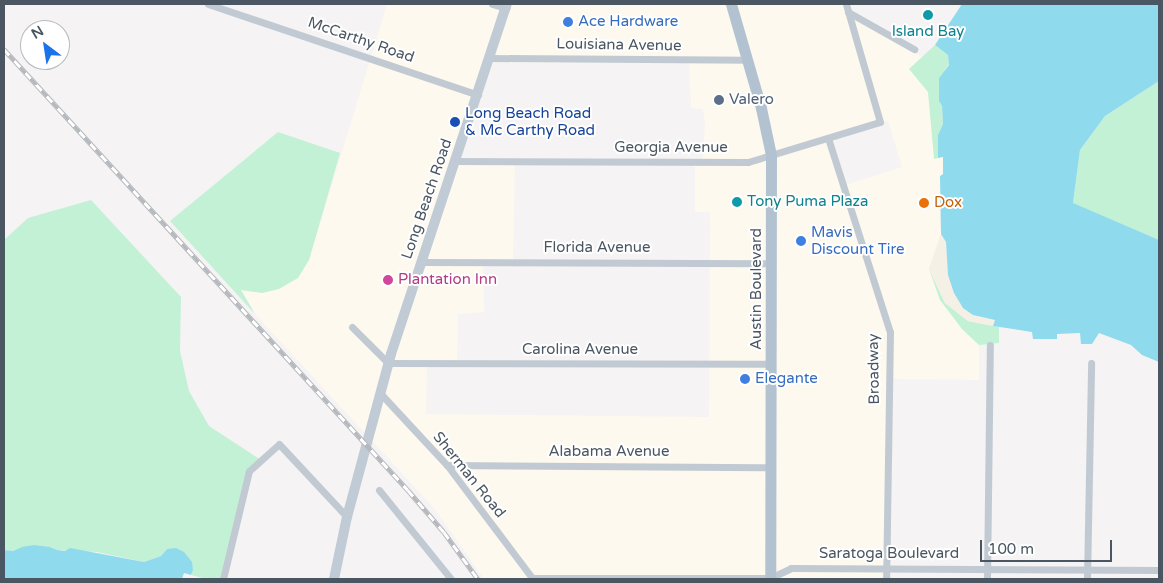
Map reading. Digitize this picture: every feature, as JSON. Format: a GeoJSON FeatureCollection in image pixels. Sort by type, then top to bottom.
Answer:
{"type":"FeatureCollection","features":[{"type":"Feature","properties":{"kind":"main road","name":"Austin Boulevard"},"geometry":{"type":"LineString","coordinates":[[731,4],[770,142],[771,155],[771,579]]}},
{"type":"Feature","properties":{"kind":"main road","name":"Long Beach Road"},"geometry":{"type":"LineString","coordinates":[[334,579],[347,517],[388,363],[507,6]]}},
{"type":"Feature","properties":{"kind":"street","name":"McCarthy Road"},"geometry":{"type":"LineString","coordinates":[[208,4],[478,94]]}},
{"type":"Feature","properties":{"kind":"street"},"geometry":{"type":"LineString","coordinates":[[492,4],[507,6]]}},
{"type":"Feature","properties":{"kind":"street"},"geometry":{"type":"LineString","coordinates":[[846,4],[848,12],[914,49]]}},
{"type":"Feature","properties":{"kind":"street","name":"Georgia Avenue"},"geometry":{"type":"LineString","coordinates":[[456,161],[748,162],[880,122],[848,12]]}},
{"type":"Feature","properties":{"kind":"street","name":"Louisiana Avenue"},"geometry":{"type":"LineString","coordinates":[[490,58],[748,60]]}},
{"type":"Feature","properties":{"kind":"street","name":"Broadway"},"geometry":{"type":"LineString","coordinates":[[828,138],[890,332],[886,579]]}},
{"type":"Feature","properties":{"kind":"street","name":"Florida Avenue"},"geometry":{"type":"LineString","coordinates":[[422,262],[772,263]]}},
{"type":"Feature","properties":{"kind":"street"},"geometry":{"type":"LineString","coordinates":[[352,327],[388,363]]}},
{"type":"Feature","properties":{"kind":"street"},"geometry":{"type":"LineString","coordinates":[[987,579],[990,345]]}},
{"type":"Feature","properties":{"kind":"street"},"geometry":{"type":"LineString","coordinates":[[1087,579],[1091,362]]}},
{"type":"Feature","properties":{"kind":"street","name":"Carolina Avenue"},"geometry":{"type":"LineString","coordinates":[[388,363],[772,364]]}},
{"type":"Feature","properties":{"kind":"street","name":"Sherman Road"},"geometry":{"type":"LineString","coordinates":[[380,392],[447,465],[532,578]]}},
{"type":"Feature","properties":{"kind":"street"},"geometry":{"type":"LineString","coordinates":[[222,579],[249,470],[279,444],[347,517]]}},
{"type":"Feature","properties":{"kind":"street","name":"Alabama Avenue"},"geometry":{"type":"LineString","coordinates":[[447,465],[771,467]]}},
{"type":"Feature","properties":{"kind":"street"},"geometry":{"type":"LineString","coordinates":[[380,490],[451,579]]}},
{"type":"Feature","properties":{"kind":"street","name":"Saratoga Boulevard"},"geometry":{"type":"LineString","coordinates":[[532,578],[771,579],[791,568],[1159,570]]}},
{"type":"Feature","properties":{"kind":"shaded area"},"geometry":{"type":"Polygon","coordinates":[[[387,4],[846,4],[850,14],[922,57],[909,69],[928,92],[935,159],[943,157],[943,175],[940,176],[941,234],[929,269],[962,329],[979,345],[979,380],[890,379],[886,579],[484,579],[434,508],[255,314],[241,290],[262,293],[309,260],[387,4]],[[491,57],[458,157],[515,161],[513,261],[483,260],[484,312],[458,314],[457,364],[427,367],[426,414],[709,417],[710,212],[695,212],[695,162],[702,163],[705,126],[703,109],[691,108],[689,58],[491,57]],[[888,121],[830,139],[845,185],[902,167],[888,121]]]}},
{"type":"Feature","properties":{"kind":"green space"},"geometry":{"type":"Polygon","coordinates":[[[935,45],[948,55],[949,64],[939,78],[939,101],[942,106],[943,124],[938,135],[938,158],[934,159],[928,92],[909,69],[935,45]]]}},
{"type":"Feature","properties":{"kind":"green space"},"geometry":{"type":"Polygon","coordinates":[[[1159,81],[1159,240],[1073,204],[1080,150],[1105,116],[1159,81]]]}},
{"type":"Feature","properties":{"kind":"green space"},"geometry":{"type":"Polygon","coordinates":[[[278,132],[340,153],[309,260],[298,278],[279,289],[262,293],[241,290],[255,314],[170,221],[278,132]]]}},
{"type":"Feature","properties":{"kind":"green space"},"geometry":{"type":"Polygon","coordinates":[[[91,200],[181,297],[180,351],[189,391],[209,426],[261,460],[249,471],[222,579],[207,579],[191,575],[192,572],[167,549],[161,556],[144,562],[97,552],[57,550],[50,547],[23,547],[13,551],[4,550],[4,240],[28,218],[91,200]]]}},
{"type":"Feature","properties":{"kind":"green space"},"geometry":{"type":"Polygon","coordinates":[[[929,269],[945,303],[968,321],[999,327],[999,343],[979,345],[962,329],[940,300],[929,269]]]}},
{"type":"Feature","properties":{"kind":"sand"},"geometry":{"type":"Polygon","coordinates":[[[941,234],[946,242],[948,275],[973,315],[995,320],[993,326],[968,321],[945,303],[929,269],[941,234]]]}},
{"type":"Feature","properties":{"kind":"water"},"geometry":{"type":"Polygon","coordinates":[[[962,4],[1159,4],[1159,81],[1105,116],[1080,150],[1073,203],[1159,240],[1159,362],[1142,355],[1131,345],[1099,333],[1092,344],[1081,344],[1080,333],[1057,334],[1057,339],[1033,339],[1032,332],[993,326],[995,320],[973,315],[963,308],[954,293],[948,275],[946,242],[941,234],[940,176],[943,174],[943,157],[938,158],[938,135],[943,124],[942,106],[939,101],[939,78],[949,65],[948,55],[935,45],[962,4]]]}},
{"type":"Feature","properties":{"kind":"water"},"geometry":{"type":"Polygon","coordinates":[[[34,545],[65,551],[70,548],[144,562],[161,556],[167,549],[176,548],[184,552],[192,562],[193,570],[191,575],[184,573],[182,579],[4,579],[4,550],[13,551],[34,545]]]}},
{"type":"Feature","properties":{"kind":"railway"},"geometry":{"type":"LineString","coordinates":[[4,49],[408,490],[444,532],[478,579]]}},
{"type":"Feature","properties":{"kind":"place","name":"Island Bay"},"geometry":{"type":"Point","coordinates":[928,15]}},
{"type":"Feature","properties":{"kind":"place","name":"Ace Hardware"},"geometry":{"type":"Point","coordinates":[568,22]}},
{"type":"Feature","properties":{"kind":"place","name":"Valero"},"geometry":{"type":"Point","coordinates":[719,100]}},
{"type":"Feature","properties":{"kind":"place","name":"Long Beach Road & Mc Carthy Road"},"geometry":{"type":"Point","coordinates":[455,122]}},
{"type":"Feature","properties":{"kind":"place","name":"Tony Puma Plaza"},"geometry":{"type":"Point","coordinates":[737,202]}},
{"type":"Feature","properties":{"kind":"place","name":"Dox"},"geometry":{"type":"Point","coordinates":[924,203]}},
{"type":"Feature","properties":{"kind":"place","name":"Mavis Discount Tire"},"geometry":{"type":"Point","coordinates":[801,241]}},
{"type":"Feature","properties":{"kind":"place","name":"Plantation Inn"},"geometry":{"type":"Point","coordinates":[388,280]}},
{"type":"Feature","properties":{"kind":"place","name":"Elegante"},"geometry":{"type":"Point","coordinates":[745,379]}}]}
